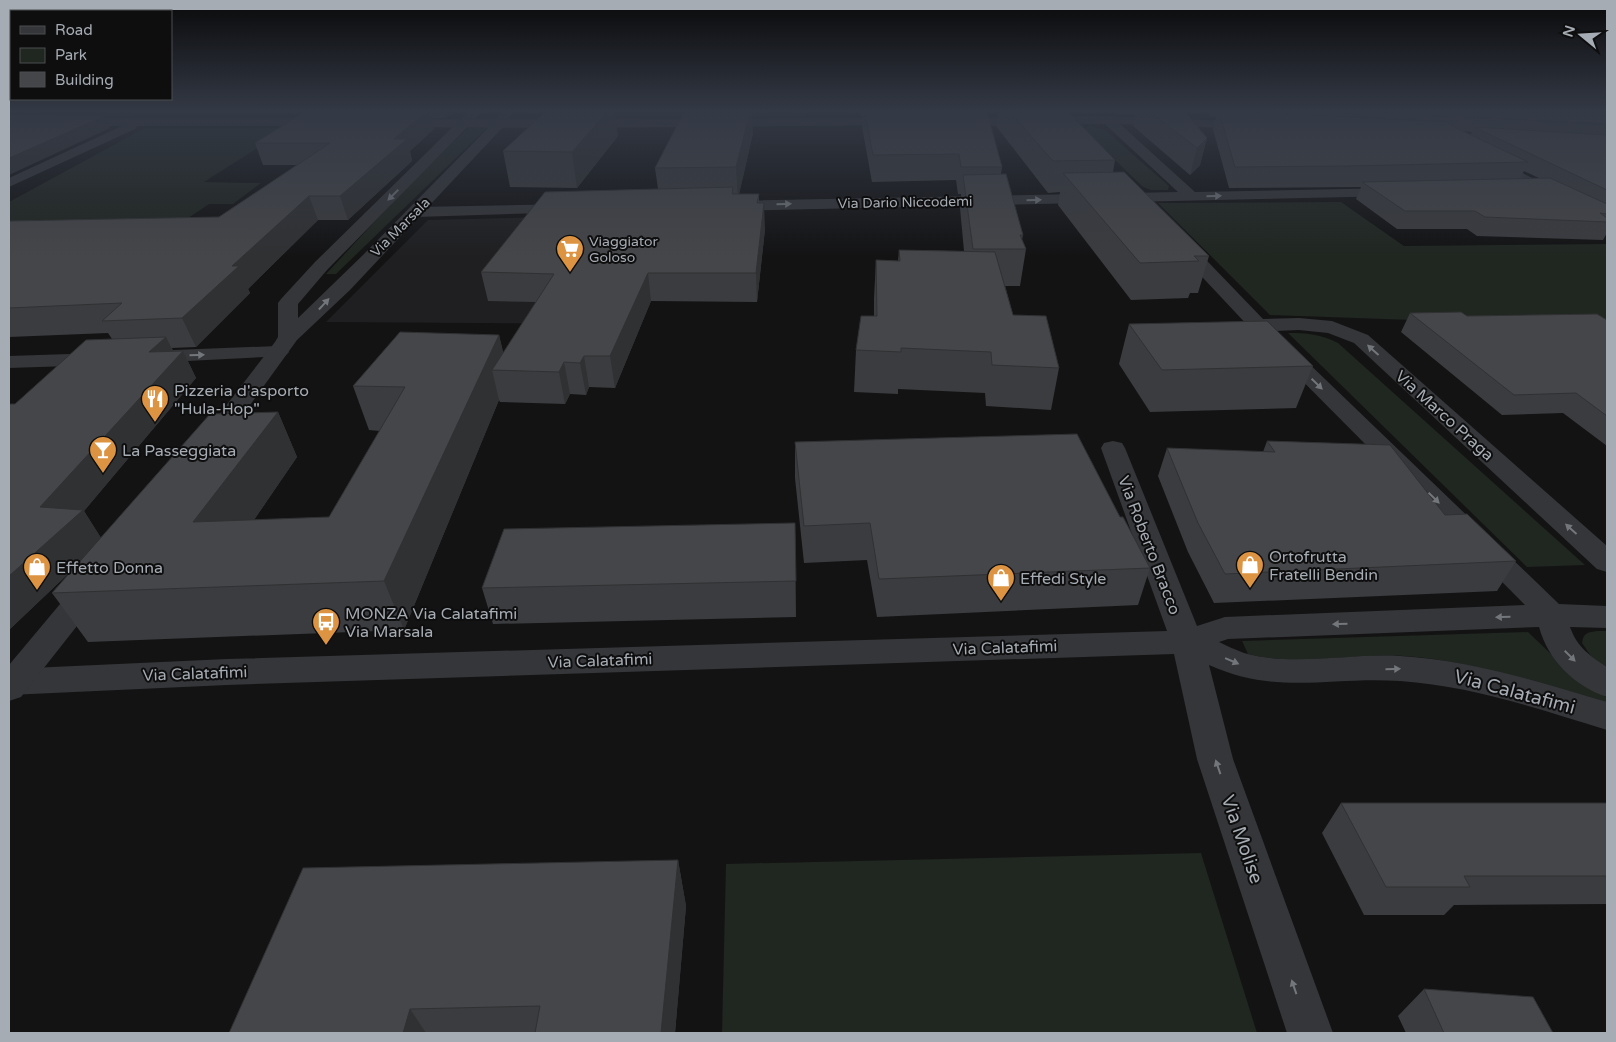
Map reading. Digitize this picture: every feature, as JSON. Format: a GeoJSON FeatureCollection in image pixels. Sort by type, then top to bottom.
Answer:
{"type":"FeatureCollection","features":[{"type":"Feature","properties":{"kind":"street"},"geometry":{"type":"LineString","coordinates":[[9,183],[59,160]]}},
{"type":"Feature","properties":{"kind":"street","name":"Via Marsala"},"geometry":{"type":"LineString","coordinates":[[283,345],[288,304],[321,266],[427,160]]}},
{"type":"Feature","properties":{"kind":"street","name":"Via Marsala"},"geometry":{"type":"LineString","coordinates":[[194,463],[283,345],[416,212],[465,160]]}},
{"type":"Feature","properties":{"kind":"street"},"geometry":{"type":"LineString","coordinates":[[1151,160],[1192,197]]}},
{"type":"Feature","properties":{"kind":"street"},"geometry":{"type":"LineString","coordinates":[[1486,160],[1607,220]]}},
{"type":"Feature","properties":{"kind":"street"},"geometry":{"type":"LineString","coordinates":[[1123,183],[1147,208]]}},
{"type":"Feature","properties":{"kind":"street"},"geometry":{"type":"LineString","coordinates":[[1509,189],[1544,189]]}},
{"type":"Feature","properties":{"kind":"street","name":"Via Dario Niccodemi"},"geometry":{"type":"LineString","coordinates":[[711,206],[1147,208],[1192,197],[1410,192]]}},
{"type":"Feature","properties":{"kind":"street"},"geometry":{"type":"LineString","coordinates":[[416,212],[582,208]]}},
{"type":"Feature","properties":{"kind":"street"},"geometry":{"type":"LineString","coordinates":[[1169,232],[1258,325],[1551,615],[1560,644],[1566,652],[1607,684]]}},
{"type":"Feature","properties":{"kind":"street","name":"Via Marco Praga"},"geometry":{"type":"LineString","coordinates":[[1258,325],[1299,324],[1332,327],[1361,339],[1607,562]]}},
{"type":"Feature","properties":{"kind":"street"},"geometry":{"type":"LineString","coordinates":[[9,362],[123,358],[283,345]]}},
{"type":"Feature","properties":{"kind":"street","name":"Via Roberto Bracco"},"geometry":{"type":"LineString","coordinates":[[1113,448],[1187,642]]}},
{"type":"Feature","properties":{"kind":"street"},"geometry":{"type":"LineString","coordinates":[[10,684],[105,570]]}},
{"type":"Feature","properties":{"kind":"street","name":"Via Calatafimi"},"geometry":{"type":"LineString","coordinates":[[10,684],[227,672],[1187,642],[1225,628],[1551,615],[1607,616]]}},
{"type":"Feature","properties":{"kind":"street","name":"Via Calatafimi"},"geometry":{"type":"LineString","coordinates":[[1187,642],[1238,664],[1268,670],[1398,668],[1450,673],[1485,680],[1607,716]]}},
{"type":"Feature","properties":{"kind":"street","name":"Via Molise"},"geometry":{"type":"LineString","coordinates":[[1187,642],[1215,759],[1310,1033]]}},
{"type":"Feature","properties":{"kind":"shaded area"},"geometry":{"type":"Polygon","coordinates":[[[674,214],[622,324],[326,322],[428,220],[674,214]]]}},
{"type":"Feature","properties":{"kind":"green space"},"geometry":{"type":"Polygon","coordinates":[[[87,160],[239,160],[204,182],[261,183],[233,204],[209,204],[160,237],[9,240],[9,202],[87,160]]]}},
{"type":"Feature","properties":{"kind":"green space"},"geometry":{"type":"Polygon","coordinates":[[[434,160],[454,160],[336,274],[326,274],[434,160]]]}},
{"type":"Feature","properties":{"kind":"green space"},"geometry":{"type":"Polygon","coordinates":[[[1115,160],[1139,160],[1169,186],[1168,190],[1151,190],[1143,187],[1115,160]]]}},
{"type":"Feature","properties":{"kind":"green space"},"geometry":{"type":"Polygon","coordinates":[[[1341,202],[1404,246],[1607,244],[1607,327],[1270,315],[1158,203],[1341,202]]]}},
{"type":"Feature","properties":{"kind":"green space"},"geometry":{"type":"Polygon","coordinates":[[[1288,333],[1314,335],[1338,343],[1585,565],[1527,567],[1288,333]]]}},
{"type":"Feature","properties":{"kind":"green space"},"geometry":{"type":"Polygon","coordinates":[[[1607,631],[1607,670],[1593,659],[1582,643],[1586,634],[1607,631]]]}},
{"type":"Feature","properties":{"kind":"green space"},"geometry":{"type":"Polygon","coordinates":[[[1528,632],[1570,672],[1607,698],[1607,705],[1481,668],[1430,658],[1365,656],[1305,660],[1267,658],[1248,654],[1242,641],[1528,632]]]}},
{"type":"Feature","properties":{"kind":"green space"},"geometry":{"type":"Polygon","coordinates":[[[1201,853],[1257,1033],[722,1033],[726,864],[1201,853]]]}},
{"type":"Feature","properties":{"kind":"building"},"geometry":{"type":"Polygon","coordinates":[[[305,160],[383,160],[340,196],[309,196],[232,266],[239,266],[182,318],[102,321],[122,303],[9,308],[9,221],[219,217],[305,160]]]}},
{"type":"Feature","properties":{"kind":"building"},"geometry":{"type":"Polygon","coordinates":[[[659,160],[738,160],[736,167],[655,168],[659,160]]]}},
{"type":"Feature","properties":{"kind":"building"},"geometry":{"type":"Polygon","coordinates":[[[960,160],[1000,160],[1002,167],[961,167],[960,160]]]}},
{"type":"Feature","properties":{"kind":"building"},"geometry":{"type":"Polygon","coordinates":[[[1052,160],[1115,160],[1053,161],[1052,160]]]}},
{"type":"Feature","properties":{"kind":"building"},"geometry":{"type":"Polygon","coordinates":[[[1233,160],[1523,160],[1528,162],[1347,166],[1235,167],[1233,160]]]}},
{"type":"Feature","properties":{"kind":"building"},"geometry":{"type":"Polygon","coordinates":[[[1543,160],[1607,160],[1607,190],[1543,160]]]}},
{"type":"Feature","properties":{"kind":"building"},"geometry":{"type":"Polygon","coordinates":[[[1124,172],[1209,256],[1194,256],[1199,261],[1140,263],[1063,173],[1124,172]]]}},
{"type":"Feature","properties":{"kind":"building"},"geometry":{"type":"Polygon","coordinates":[[[1006,174],[1023,235],[1020,235],[1026,249],[973,249],[963,175],[1006,174]]]}},
{"type":"Feature","properties":{"kind":"building"},"geometry":{"type":"Polygon","coordinates":[[[1550,178],[1607,204],[1607,214],[1600,213],[1607,218],[1607,222],[1485,217],[1475,211],[1405,211],[1362,182],[1550,178]]]}},
{"type":"Feature","properties":{"kind":"building"},"geometry":{"type":"Polygon","coordinates":[[[733,187],[732,194],[759,194],[757,203],[764,203],[756,273],[648,273],[610,356],[584,356],[580,363],[564,362],[559,372],[492,370],[554,274],[481,272],[545,192],[733,187]]]}},
{"type":"Feature","properties":{"kind":"building"},"geometry":{"type":"Polygon","coordinates":[[[899,250],[995,252],[1013,315],[1046,316],[1059,368],[992,365],[991,352],[901,348],[901,352],[856,350],[861,316],[877,316],[876,260],[900,261],[899,250]]]}},
{"type":"Feature","properties":{"kind":"building"},"geometry":{"type":"Polygon","coordinates":[[[1461,312],[1467,316],[1597,314],[1607,320],[1607,416],[1576,393],[1514,395],[1410,313],[1461,312]]]}},
{"type":"Feature","properties":{"kind":"building"},"geometry":{"type":"Polygon","coordinates":[[[1267,321],[1313,366],[1162,370],[1129,324],[1267,321]]]}},
{"type":"Feature","properties":{"kind":"building"},"geometry":{"type":"Polygon","coordinates":[[[400,332],[499,335],[384,581],[52,593],[210,414],[278,412],[193,522],[329,517],[405,387],[353,386],[400,332]]]}},
{"type":"Feature","properties":{"kind":"building"},"geometry":{"type":"Polygon","coordinates":[[[166,337],[149,352],[183,351],[40,507],[83,510],[9,576],[9,404],[15,404],[86,340],[166,337]]]}},
{"type":"Feature","properties":{"kind":"building"},"geometry":{"type":"Polygon","coordinates":[[[1077,434],[1120,517],[1123,517],[1150,568],[879,579],[870,523],[804,526],[795,442],[1077,434]]]}},
{"type":"Feature","properties":{"kind":"building"},"geometry":{"type":"Polygon","coordinates":[[[1267,441],[1390,445],[1445,515],[1467,514],[1516,561],[1225,574],[1198,523],[1167,448],[1275,452],[1267,441]]]}},
{"type":"Feature","properties":{"kind":"building"},"geometry":{"type":"Polygon","coordinates":[[[795,523],[796,581],[482,588],[504,529],[795,523]]]}},
{"type":"Feature","properties":{"kind":"building"},"geometry":{"type":"Polygon","coordinates":[[[1341,803],[1607,803],[1607,876],[1464,876],[1470,887],[1386,887],[1341,803]]]}},
{"type":"Feature","properties":{"kind":"building"},"geometry":{"type":"Polygon","coordinates":[[[678,860],[661,1033],[535,1033],[540,1006],[410,1009],[403,1033],[229,1033],[303,868],[678,860]]]}},
{"type":"Feature","properties":{"kind":"building"},"geometry":{"type":"Polygon","coordinates":[[[1424,989],[1533,997],[1553,1033],[1444,1033],[1424,989]]]}},
{"type":"Feature","properties":{"kind":"place","name":"Viaggiator Goloso"},"geometry":{"type":"Point","coordinates":[570,273]}},
{"type":"Feature","properties":{"kind":"place","name":"Pizzeria d'asporto \"Hula-Hop\""},"geometry":{"type":"Point","coordinates":[155,423]}},
{"type":"Feature","properties":{"kind":"place","name":"La Passeggiata"},"geometry":{"type":"Point","coordinates":[103,474]}},
{"type":"Feature","properties":{"kind":"place","name":"Ortofrutta Fratelli Bendin"},"geometry":{"type":"Point","coordinates":[1250,589]}},
{"type":"Feature","properties":{"kind":"place","name":"Effetto Donna"},"geometry":{"type":"Point","coordinates":[37,591]}},
{"type":"Feature","properties":{"kind":"place","name":"Effedi Style"},"geometry":{"type":"Point","coordinates":[1001,602]}},
{"type":"Feature","properties":{"kind":"place","name":"MONZA Via Calatafimi Via Marsala"},"geometry":{"type":"Point","coordinates":[326,646]}}]}
